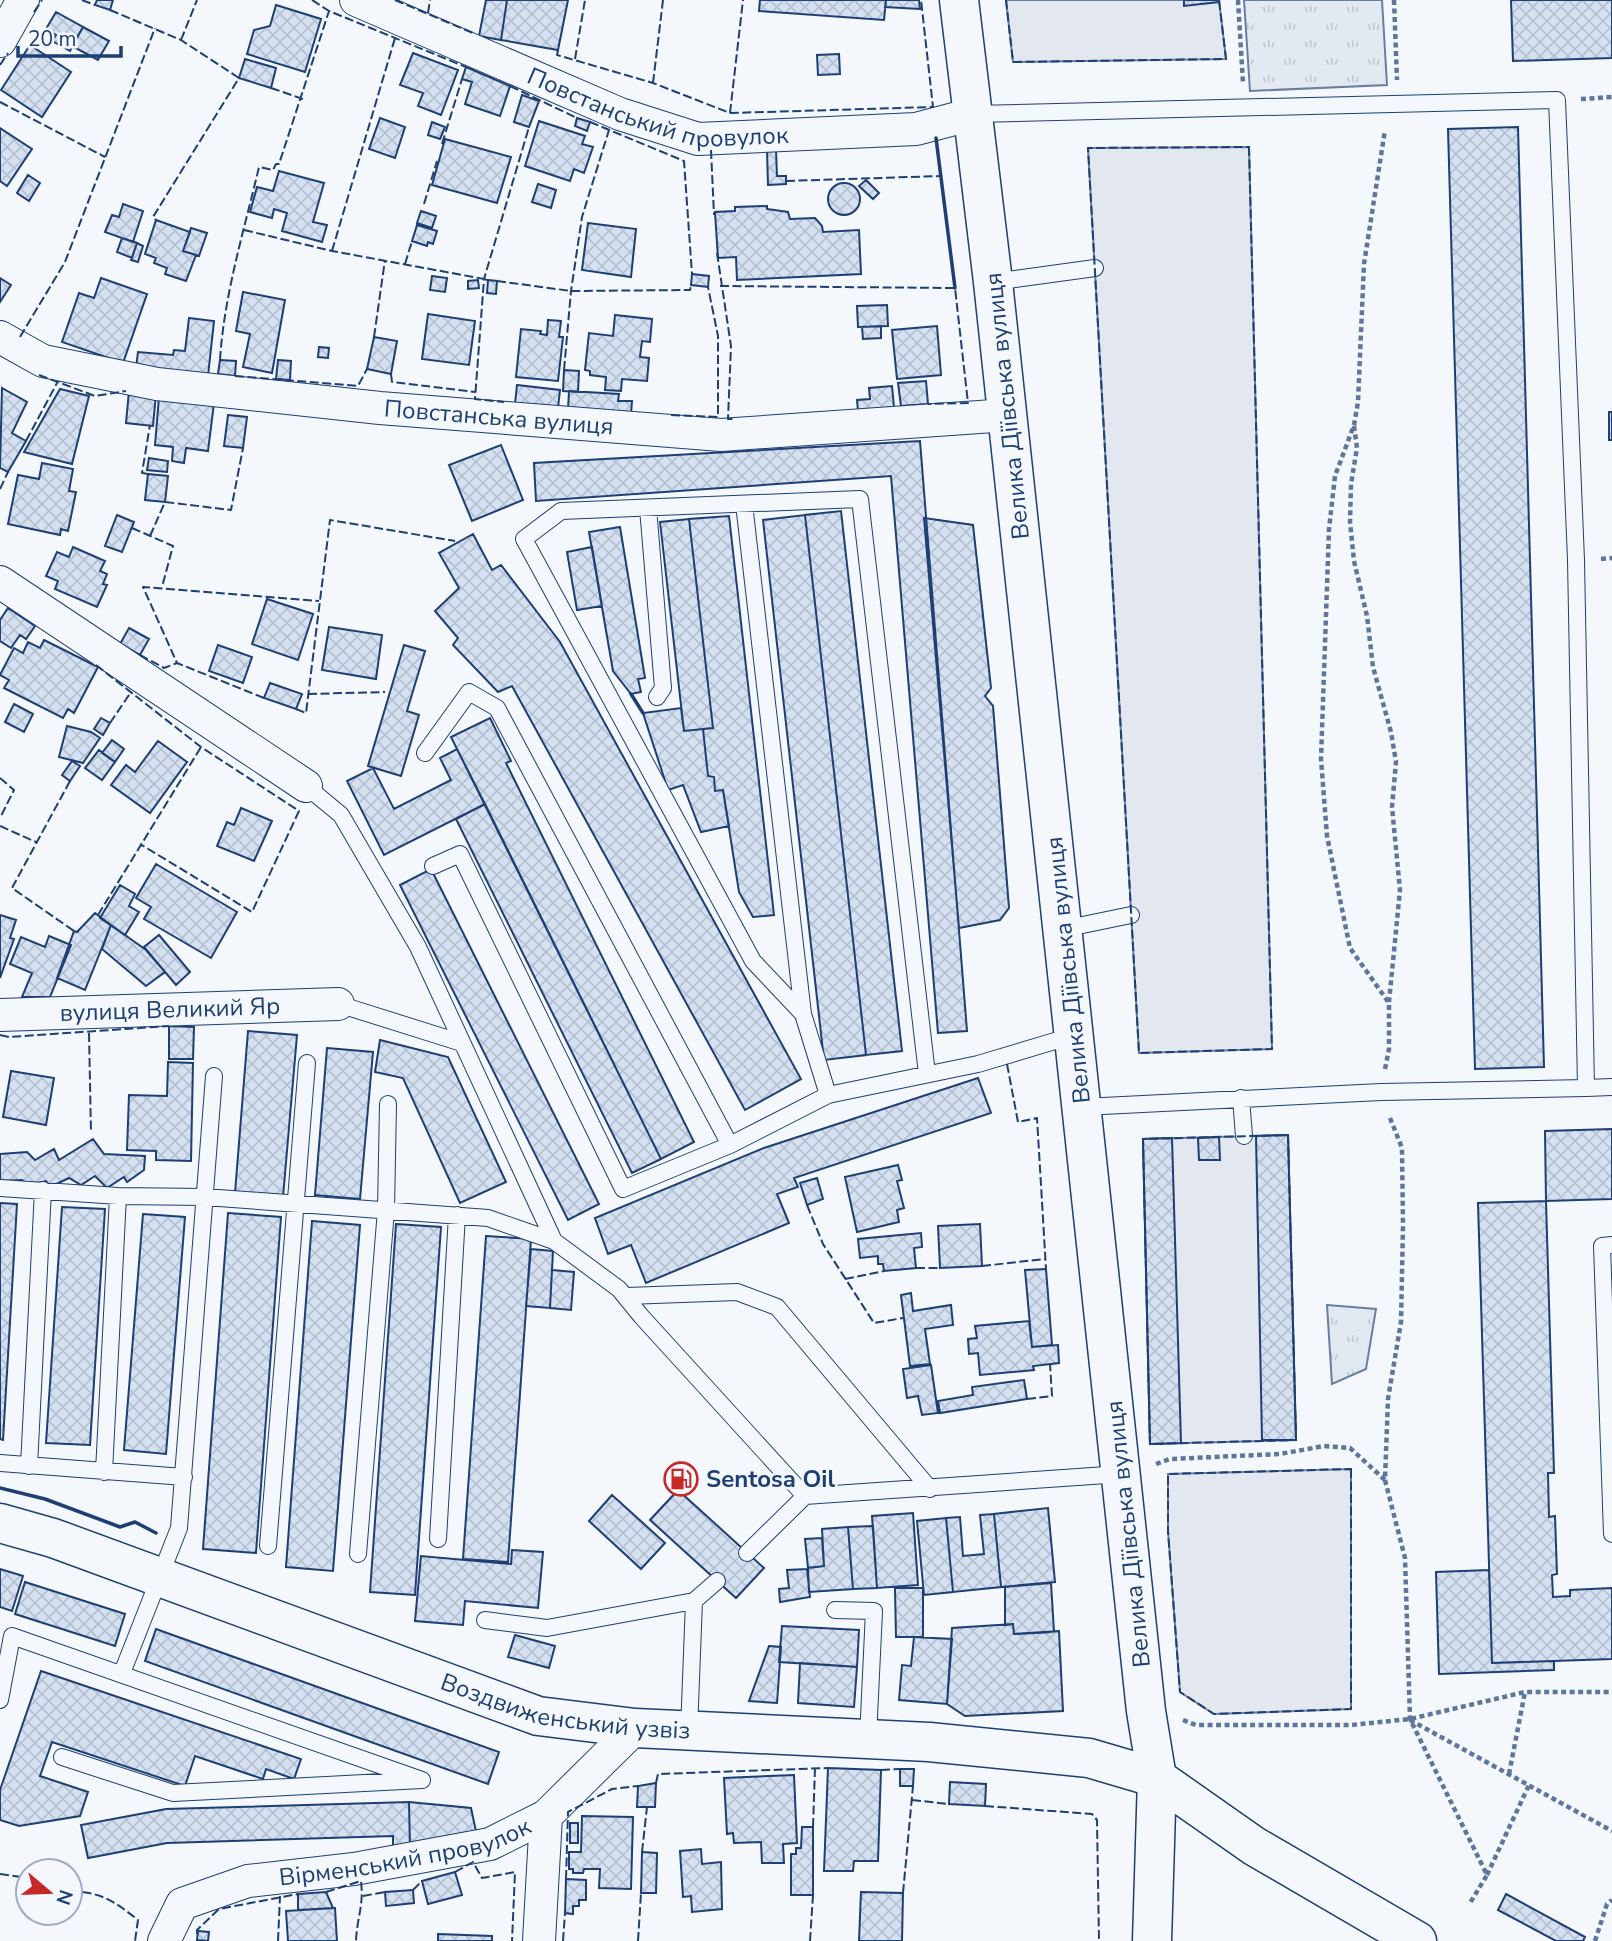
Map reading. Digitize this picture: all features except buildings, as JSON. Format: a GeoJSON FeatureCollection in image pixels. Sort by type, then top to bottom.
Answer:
{"type":"FeatureCollection","features":[{"type":"Feature","properties":{"kind":"street"},"geometry":{"type":"LineString","coordinates":[[0,41],[23,0]]}},
{"type":"Feature","properties":{"kind":"street","name":"Повстанський провулок"},"geometry":{"type":"LineString","coordinates":[[356,0],[620,114],[698,139],[916,129],[973,114]]}},
{"type":"Feature","properties":{"kind":"street","name":"Велика Діївська вулиця"},"geometry":{"type":"LineString","coordinates":[[959,0],[1008,415],[1146,1711],[1157,1778],[1152,1941]]}},
{"type":"Feature","properties":{"kind":"street","name":"Повстанська вулиця"},"geometry":{"type":"LineString","coordinates":[[0,337],[43,361],[157,384],[380,408],[625,428],[721,435],[1008,415]]}},
{"type":"Feature","properties":{"kind":"street"},"geometry":{"type":"LineString","coordinates":[[0,582],[306,786]]}},
{"type":"Feature","properties":{"kind":"street","name":"вулиця Великий Яр"},"geometry":{"type":"LineString","coordinates":[[0,1015],[338,1004]]}},
{"type":"Feature","properties":{"kind":"street","name":"Воздвиженський узвіз"},"geometry":{"type":"LineString","coordinates":[[0,1524],[53,1538],[538,1716],[635,1728],[868,1738],[1089,1758],[1157,1778],[1254,1846],[1417,1941]]}},
{"type":"Feature","properties":{"kind":"street","name":"Вірменський провулок"},"geometry":{"type":"LineString","coordinates":[[164,1941],[182,1904],[248,1881],[354,1869],[490,1844],[546,1816],[635,1728]]}},
{"type":"Feature","properties":{"kind":"street"},"geometry":{"type":"LineString","coordinates":[[539,1941],[546,1816]]}},
{"type":"Feature","properties":{"kind":"lane"},"geometry":{"type":"LineString","coordinates":[[973,114],[1557,100],[1576,561],[1586,1088]]}},
{"type":"Feature","properties":{"kind":"lane"},"geometry":{"type":"LineString","coordinates":[[993,282],[1095,268]]}},
{"type":"Feature","properties":{"kind":"lane"},"geometry":{"type":"LineString","coordinates":[[803,1014],[753,961],[524,539],[561,511],[860,499],[927,1074]]}},
{"type":"Feature","properties":{"kind":"lane"},"geometry":{"type":"LineString","coordinates":[[744,504],[803,1014],[828,1095]]}},
{"type":"Feature","properties":{"kind":"lane"},"geometry":{"type":"LineString","coordinates":[[648,508],[663,688],[657,697]]}},
{"type":"Feature","properties":{"kind":"lane"},"geometry":{"type":"LineString","coordinates":[[425,752],[468,692],[497,708],[730,1145]]}},
{"type":"Feature","properties":{"kind":"lane"},"geometry":{"type":"LineString","coordinates":[[306,786],[341,815],[418,947],[554,1241]]}},
{"type":"Feature","properties":{"kind":"lane"},"geometry":{"type":"LineString","coordinates":[[433,866],[460,854],[623,1189],[730,1145],[828,1095],[978,1064],[1075,1035]]}},
{"type":"Feature","properties":{"kind":"lane"},"geometry":{"type":"LineString","coordinates":[[1063,929],[1131,915]]}},
{"type":"Feature","properties":{"kind":"lane"},"geometry":{"type":"LineString","coordinates":[[338,1004],[462,1043]]}},
{"type":"Feature","properties":{"kind":"lane"},"geometry":{"type":"LineString","coordinates":[[268,1546],[307,1063]]}},
{"type":"Feature","properties":{"kind":"lane"},"geometry":{"type":"LineString","coordinates":[[122,1673],[179,1528],[214,1076]]}},
{"type":"Feature","properties":{"kind":"lane"},"geometry":{"type":"LineString","coordinates":[[1083,1107],[1381,1092],[1612,1087]]}},
{"type":"Feature","properties":{"kind":"lane"},"geometry":{"type":"LineString","coordinates":[[1241,1098],[1244,1136]]}},
{"type":"Feature","properties":{"kind":"lane"},"geometry":{"type":"LineString","coordinates":[[358,1554],[386,1210],[388,1104]]}},
{"type":"Feature","properties":{"kind":"lane"},"geometry":{"type":"LineString","coordinates":[[0,1188],[118,1196],[205,1197],[488,1217],[554,1241],[627,1296],[641,1316],[805,1496]]}},
{"type":"Feature","properties":{"kind":"lane"},"geometry":{"type":"LineString","coordinates":[[29,1466],[43,1191]]}},
{"type":"Feature","properties":{"kind":"lane"},"geometry":{"type":"LineString","coordinates":[[104,1472],[118,1196]]}},
{"type":"Feature","properties":{"kind":"lane"},"geometry":{"type":"LineString","coordinates":[[438,1539],[457,1215]]}},
{"type":"Feature","properties":{"kind":"lane"},"geometry":{"type":"LineString","coordinates":[[1612,1245],[1602,1245],[1612,1534]]}},
{"type":"Feature","properties":{"kind":"lane"},"geometry":{"type":"LineString","coordinates":[[627,1296],[737,1292],[777,1307],[930,1489]]}},
{"type":"Feature","properties":{"kind":"lane"},"geometry":{"type":"LineString","coordinates":[[0,1463],[184,1477]]}},
{"type":"Feature","properties":{"kind":"lane"},"geometry":{"type":"LineString","coordinates":[[747,1553],[805,1496],[1122,1474]]}},
{"type":"Feature","properties":{"kind":"lane"},"geometry":{"type":"LineString","coordinates":[[485,1620],[547,1628],[694,1601],[717,1581]]}},
{"type":"Feature","properties":{"kind":"lane"},"geometry":{"type":"LineString","coordinates":[[689,1731],[694,1601]]}},
{"type":"Feature","properties":{"kind":"lane"},"geometry":{"type":"LineString","coordinates":[[835,1610],[874,1611],[868,1738]]}},
{"type":"Feature","properties":{"kind":"lane"},"geometry":{"type":"LineString","coordinates":[[0,1700],[12,1636],[422,1780],[173,1793],[62,1757]]}},
{"type":"Feature","properties":{"kind":"path"},"geometry":{"type":"LineString","coordinates":[[1238,0],[1244,107]]}},
{"type":"Feature","properties":{"kind":"path"},"geometry":{"type":"LineString","coordinates":[[1394,0],[1398,104],[1385,123],[1363,264],[1354,425],[1357,448],[1350,522],[1354,561],[1367,616],[1373,667],[1391,732],[1396,762],[1392,807],[1400,890],[1390,1003],[1389,1049],[1381,1092],[1402,1148],[1403,1226],[1401,1322],[1388,1399],[1385,1480],[1405,1558],[1410,1719],[1487,1875]]}},
{"type":"Feature","properties":{"kind":"path"},"geometry":{"type":"LineString","coordinates":[[1354,425],[1335,476],[1329,529],[1321,759],[1326,836],[1350,948],[1390,1003]]}},
{"type":"Feature","properties":{"kind":"path"},"geometry":{"type":"LineString","coordinates":[[1122,1474],[1170,1459],[1280,1454],[1324,1446],[1350,1448],[1385,1480]]}},
{"type":"Feature","properties":{"kind":"path"},"geometry":{"type":"LineString","coordinates":[[1509,1774],[1525,1692]]}},
{"type":"Feature","properties":{"kind":"path"},"geometry":{"type":"LineString","coordinates":[[1175,1716],[1196,1725],[1351,1725],[1410,1719],[1525,1692],[1612,1692]]}},
{"type":"Feature","properties":{"kind":"path"},"geometry":{"type":"LineString","coordinates":[[1410,1719],[1612,1832]]}},
{"type":"Feature","properties":{"kind":"path"},"geometry":{"type":"LineString","coordinates":[[1470,1903],[1487,1875],[1529,1785]]}},
{"type":"Feature","properties":{"kind":"path"},"geometry":{"type":"LineString","coordinates":[[1595,1941],[1607,1904],[1612,1899]]}},
{"type":"Feature","properties":{"kind":"green space"},"geometry":{"type":"Polygon","coordinates":[[[1244,0],[1382,0],[1387,85],[1250,91],[1244,0]]]}},
{"type":"Feature","properties":{"kind":"green space"},"geometry":{"type":"Polygon","coordinates":[[[1327,1305],[1376,1309],[1366,1369],[1332,1384],[1327,1305]]]}},
{"type":"Feature","properties":{"kind":"shaded area"},"geometry":{"type":"Polygon","coordinates":[[[1006,0],[1219,0],[1226,59],[1013,62],[1006,0]]]}},
{"type":"Feature","properties":{"kind":"shaded area"},"geometry":{"type":"Polygon","coordinates":[[[1249,147],[1272,1049],[1139,1053],[1088,148],[1249,147]]]}},
{"type":"Feature","properties":{"kind":"shaded area"},"geometry":{"type":"Polygon","coordinates":[[[1288,1135],[1296,1440],[1150,1444],[1143,1139],[1288,1135]]]}},
{"type":"Feature","properties":{"kind":"shaded area"},"geometry":{"type":"Polygon","coordinates":[[[1351,1469],[1351,1709],[1214,1714],[1180,1692],[1168,1531],[1168,1474],[1351,1469]]]}},
{"type":"Feature","properties":{"kind":"fence"},"geometry":{"type":"LineString","coordinates":[[34,12],[42,0]]}},
{"type":"Feature","properties":{"kind":"fence"},"geometry":{"type":"LineString","coordinates":[[82,0],[95,5]]}},
{"type":"Feature","properties":{"kind":"fence"},"geometry":{"type":"LineString","coordinates":[[181,40],[197,0]]}},
{"type":"Feature","properties":{"kind":"fence"},"geometry":{"type":"LineString","coordinates":[[312,0],[329,11],[466,67]]}},
{"type":"Feature","properties":{"kind":"fence"},"geometry":{"type":"LineString","coordinates":[[395,0],[473,33]]}},
{"type":"Feature","properties":{"kind":"fence"},"geometry":{"type":"LineString","coordinates":[[428,13],[430,0]]}},
{"type":"Feature","properties":{"kind":"fence"},"geometry":{"type":"LineString","coordinates":[[575,59],[585,0]]}},
{"type":"Feature","properties":{"kind":"fence"},"geometry":{"type":"LineString","coordinates":[[653,83],[663,0]]}},
{"type":"Feature","properties":{"kind":"fence"},"geometry":{"type":"LineString","coordinates":[[730,113],[743,0]]}},
{"type":"Feature","properties":{"kind":"fence"},"geometry":{"type":"LineString","coordinates":[[558,50],[557,55],[653,83],[730,113],[933,107],[921,0]]}},
{"type":"Feature","properties":{"kind":"fence"},"geometry":{"type":"LineString","coordinates":[[1006,0],[1013,62],[1226,59],[1219,0]]}},
{"type":"Feature","properties":{"kind":"fence"},"geometry":{"type":"LineString","coordinates":[[110,10],[181,40],[239,78],[153,217],[156,220]]}},
{"type":"Feature","properties":{"kind":"fence"},"geometry":{"type":"LineString","coordinates":[[220,360],[230,287],[259,167],[273,170],[276,164],[279,164],[329,11]]}},
{"type":"Feature","properties":{"kind":"fence"},"geometry":{"type":"LineString","coordinates":[[20,337],[65,262],[155,28]]}},
{"type":"Feature","properties":{"kind":"fence"},"geometry":{"type":"LineString","coordinates":[[332,251],[395,38]]}},
{"type":"Feature","properties":{"kind":"fence"},"geometry":{"type":"LineString","coordinates":[[0,65],[8,53]]}},
{"type":"Feature","properties":{"kind":"fence"},"geometry":{"type":"LineString","coordinates":[[442,144],[462,79]]}},
{"type":"Feature","properties":{"kind":"fence"},"geometry":{"type":"LineString","coordinates":[[510,86],[577,118]]}},
{"type":"Feature","properties":{"kind":"fence"},"geometry":{"type":"LineString","coordinates":[[271,88],[303,99]]}},
{"type":"Feature","properties":{"kind":"fence"},"geometry":{"type":"LineString","coordinates":[[0,102],[105,157]]}},
{"type":"Feature","properties":{"kind":"fence"},"geometry":{"type":"LineString","coordinates":[[590,122],[684,161],[692,274]]}},
{"type":"Feature","properties":{"kind":"fence"},"geometry":{"type":"LineString","coordinates":[[487,280],[484,279],[529,127]]}},
{"type":"Feature","properties":{"kind":"fence"},"geometry":{"type":"LineString","coordinates":[[564,370],[571,291],[582,217],[609,130]]}},
{"type":"Feature","properties":{"kind":"fence"},"geometry":{"type":"LineString","coordinates":[[1249,147],[1272,1049],[1139,1053],[1088,148],[1249,147]]}},
{"type":"Feature","properties":{"kind":"fence"},"geometry":{"type":"LineString","coordinates":[[711,150],[714,215]]}},
{"type":"Feature","properties":{"kind":"fence"},"geometry":{"type":"LineString","coordinates":[[424,204],[437,161]]}},
{"type":"Feature","properties":{"kind":"fence"},"geometry":{"type":"LineString","coordinates":[[786,181],[941,176]]}},
{"type":"Feature","properties":{"kind":"fence"},"geometry":{"type":"LineString","coordinates":[[244,230],[332,251],[484,279],[475,399],[504,402]]}},
{"type":"Feature","properties":{"kind":"fence"},"geometry":{"type":"LineString","coordinates":[[405,264],[412,241]]}},
{"type":"Feature","properties":{"kind":"fence"},"geometry":{"type":"LineString","coordinates":[[717,253],[731,346],[728,419],[733,419]]}},
{"type":"Feature","properties":{"kind":"fence"},"geometry":{"type":"LineString","coordinates":[[374,337],[385,260]]}},
{"type":"Feature","properties":{"kind":"fence"},"geometry":{"type":"LineString","coordinates":[[497,281],[571,291],[690,290],[691,285]]}},
{"type":"Feature","properties":{"kind":"fence"},"geometry":{"type":"LineString","coordinates":[[720,286],[955,288],[968,403],[928,404]]}},
{"type":"Feature","properties":{"kind":"fence"},"geometry":{"type":"LineString","coordinates":[[671,415],[718,417],[718,336],[708,287]]}},
{"type":"Feature","properties":{"kind":"fence"},"geometry":{"type":"LineString","coordinates":[[235,376],[358,386],[367,369]]}},
{"type":"Feature","properties":{"kind":"fence"},"geometry":{"type":"LineString","coordinates":[[391,374],[392,382],[475,392]]}},
{"type":"Feature","properties":{"kind":"fence"},"geometry":{"type":"LineString","coordinates":[[39,375],[95,396],[126,391]]}},
{"type":"Feature","properties":{"kind":"fence"},"geometry":{"type":"LineString","coordinates":[[26,441],[57,383]]}},
{"type":"Feature","properties":{"kind":"fence"},"geometry":{"type":"LineString","coordinates":[[148,474],[142,473],[150,425]]}},
{"type":"Feature","properties":{"kind":"fence"},"geometry":{"type":"LineString","coordinates":[[150,536],[165,502],[231,510],[243,448]]}},
{"type":"Feature","properties":{"kind":"fence"},"geometry":{"type":"LineString","coordinates":[[0,489],[8,472]]}},
{"type":"Feature","properties":{"kind":"fence"},"geometry":{"type":"LineString","coordinates":[[296,709],[306,713],[330,520],[455,541]]}},
{"type":"Feature","properties":{"kind":"fence"},"geometry":{"type":"LineString","coordinates":[[132,528],[173,546],[162,587]]}},
{"type":"Feature","properties":{"kind":"fence"},"geometry":{"type":"LineString","coordinates":[[264,698],[177,663],[143,587],[319,601]]}},
{"type":"Feature","properties":{"kind":"fence"},"geometry":{"type":"LineString","coordinates":[[140,655],[164,668],[177,663]]}},
{"type":"Feature","properties":{"kind":"fence"},"geometry":{"type":"LineString","coordinates":[[96,665],[201,747],[299,811],[252,912],[140,844]]}},
{"type":"Feature","properties":{"kind":"fence"},"geometry":{"type":"LineString","coordinates":[[110,723],[131,692]]}},
{"type":"Feature","properties":{"kind":"fence"},"geometry":{"type":"LineString","coordinates":[[308,694],[385,692]]}},
{"type":"Feature","properties":{"kind":"fence"},"geometry":{"type":"LineString","coordinates":[[98,915],[201,747]]}},
{"type":"Feature","properties":{"kind":"fence"},"geometry":{"type":"LineString","coordinates":[[0,778],[14,790],[0,818]]}},
{"type":"Feature","properties":{"kind":"fence"},"geometry":{"type":"LineString","coordinates":[[70,781],[12,888],[74,931]]}},
{"type":"Feature","properties":{"kind":"fence"},"geometry":{"type":"LineString","coordinates":[[0,826],[36,842]]}},
{"type":"Feature","properties":{"kind":"fence"},"geometry":{"type":"LineString","coordinates":[[0,1035],[9,1037],[169,1026]]}},
{"type":"Feature","properties":{"kind":"fence"},"geometry":{"type":"LineString","coordinates":[[89,1033],[91,1133]]}},
{"type":"Feature","properties":{"kind":"fence"},"geometry":{"type":"LineString","coordinates":[[1007,1064],[1018,1122],[1037,1118],[1046,1269]]}},
{"type":"Feature","properties":{"kind":"fence"},"geometry":{"type":"LineString","coordinates":[[1288,1135],[1296,1440],[1150,1444],[1143,1139],[1288,1135]]}},
{"type":"Feature","properties":{"kind":"fence"},"geometry":{"type":"LineString","coordinates":[[807,1205],[823,1244],[874,1323],[903,1318]]}},
{"type":"Feature","properties":{"kind":"fence"},"geometry":{"type":"LineString","coordinates":[[982,1266],[1045,1259]]}},
{"type":"Feature","properties":{"kind":"fence"},"geometry":{"type":"LineString","coordinates":[[916,1268],[940,1268]]}},
{"type":"Feature","properties":{"kind":"fence"},"geometry":{"type":"LineString","coordinates":[[845,1279],[884,1271]]}},
{"type":"Feature","properties":{"kind":"fence"},"geometry":{"type":"LineString","coordinates":[[1027,1399],[1052,1396],[1050,1364]]}},
{"type":"Feature","properties":{"kind":"fence"},"geometry":{"type":"LineString","coordinates":[[1351,1469],[1351,1709],[1214,1714],[1180,1692],[1168,1531],[1168,1474],[1351,1469]]}},
{"type":"Feature","properties":{"kind":"fence"},"geometry":{"type":"LineString","coordinates":[[813,1827],[815,1768]]}},
{"type":"Feature","properties":{"kind":"fence"},"geometry":{"type":"LineString","coordinates":[[656,1783],[658,1774],[828,1768]]}},
{"type":"Feature","properties":{"kind":"fence"},"geometry":{"type":"LineString","coordinates":[[881,1770],[900,1769]]}},
{"type":"Feature","properties":{"kind":"fence"},"geometry":{"type":"LineString","coordinates":[[566,1879],[568,1812],[612,1789],[638,1786]]}},
{"type":"Feature","properties":{"kind":"fence"},"geometry":{"type":"LineString","coordinates":[[903,1893],[913,1786]]}},
{"type":"Feature","properties":{"kind":"fence"},"geometry":{"type":"LineString","coordinates":[[912,1800],[949,1804]]}},
{"type":"Feature","properties":{"kind":"fence"},"geometry":{"type":"LineString","coordinates":[[985,1806],[1092,1814],[1097,1820],[1099,1941]]}},
{"type":"Feature","properties":{"kind":"fence"},"geometry":{"type":"LineString","coordinates":[[642,1852],[647,1807]]}},
{"type":"Feature","properties":{"kind":"fence"},"geometry":{"type":"LineString","coordinates":[[455,1872],[473,1862],[482,1878],[515,1872],[512,1941]]}},
{"type":"Feature","properties":{"kind":"fence"},"geometry":{"type":"LineString","coordinates":[[0,1874],[14,1876]]}},
{"type":"Feature","properties":{"kind":"fence"},"geometry":{"type":"LineString","coordinates":[[326,1892],[361,1881],[362,1898],[356,1941]]}},
{"type":"Feature","properties":{"kind":"fence"},"geometry":{"type":"LineString","coordinates":[[413,1890],[422,1881]]}},
{"type":"Feature","properties":{"kind":"fence"},"geometry":{"type":"LineString","coordinates":[[363,1896],[385,1892]]}},
{"type":"Feature","properties":{"kind":"fence"},"geometry":{"type":"LineString","coordinates":[[84,1893],[114,1903],[138,1920],[135,1941]]}},
{"type":"Feature","properties":{"kind":"fence"},"geometry":{"type":"LineString","coordinates":[[638,1941],[641,1893]]}},
{"type":"Feature","properties":{"kind":"fence"},"geometry":{"type":"LineString","coordinates":[[197,1934],[197,1930],[219,1909],[298,1894]]}},
{"type":"Feature","properties":{"kind":"fence"},"geometry":{"type":"LineString","coordinates":[[810,1941],[813,1895]]}},
{"type":"Feature","properties":{"kind":"fence"},"geometry":{"type":"LineString","coordinates":[[278,1941],[280,1896]]}},
{"type":"Feature","properties":{"kind":"fence"},"geometry":{"type":"LineString","coordinates":[[563,1941],[565,1913]]}},
{"type":"Feature","properties":{"kind":"wall"},"geometry":{"type":"LineString","coordinates":[[936,138],[955,288]]}},
{"type":"Feature","properties":{"kind":"wall"},"geometry":{"type":"LineString","coordinates":[[631,694],[643,713]]}},
{"type":"Feature","properties":{"kind":"wall"},"geometry":{"type":"LineString","coordinates":[[0,1488],[45,1499],[120,1527],[135,1522],[156,1533]]}},
{"type":"Feature","properties":{"kind":"place","name":"Sentosa Oil"},"geometry":{"type":"Point","coordinates":[681,1479]}}]}
